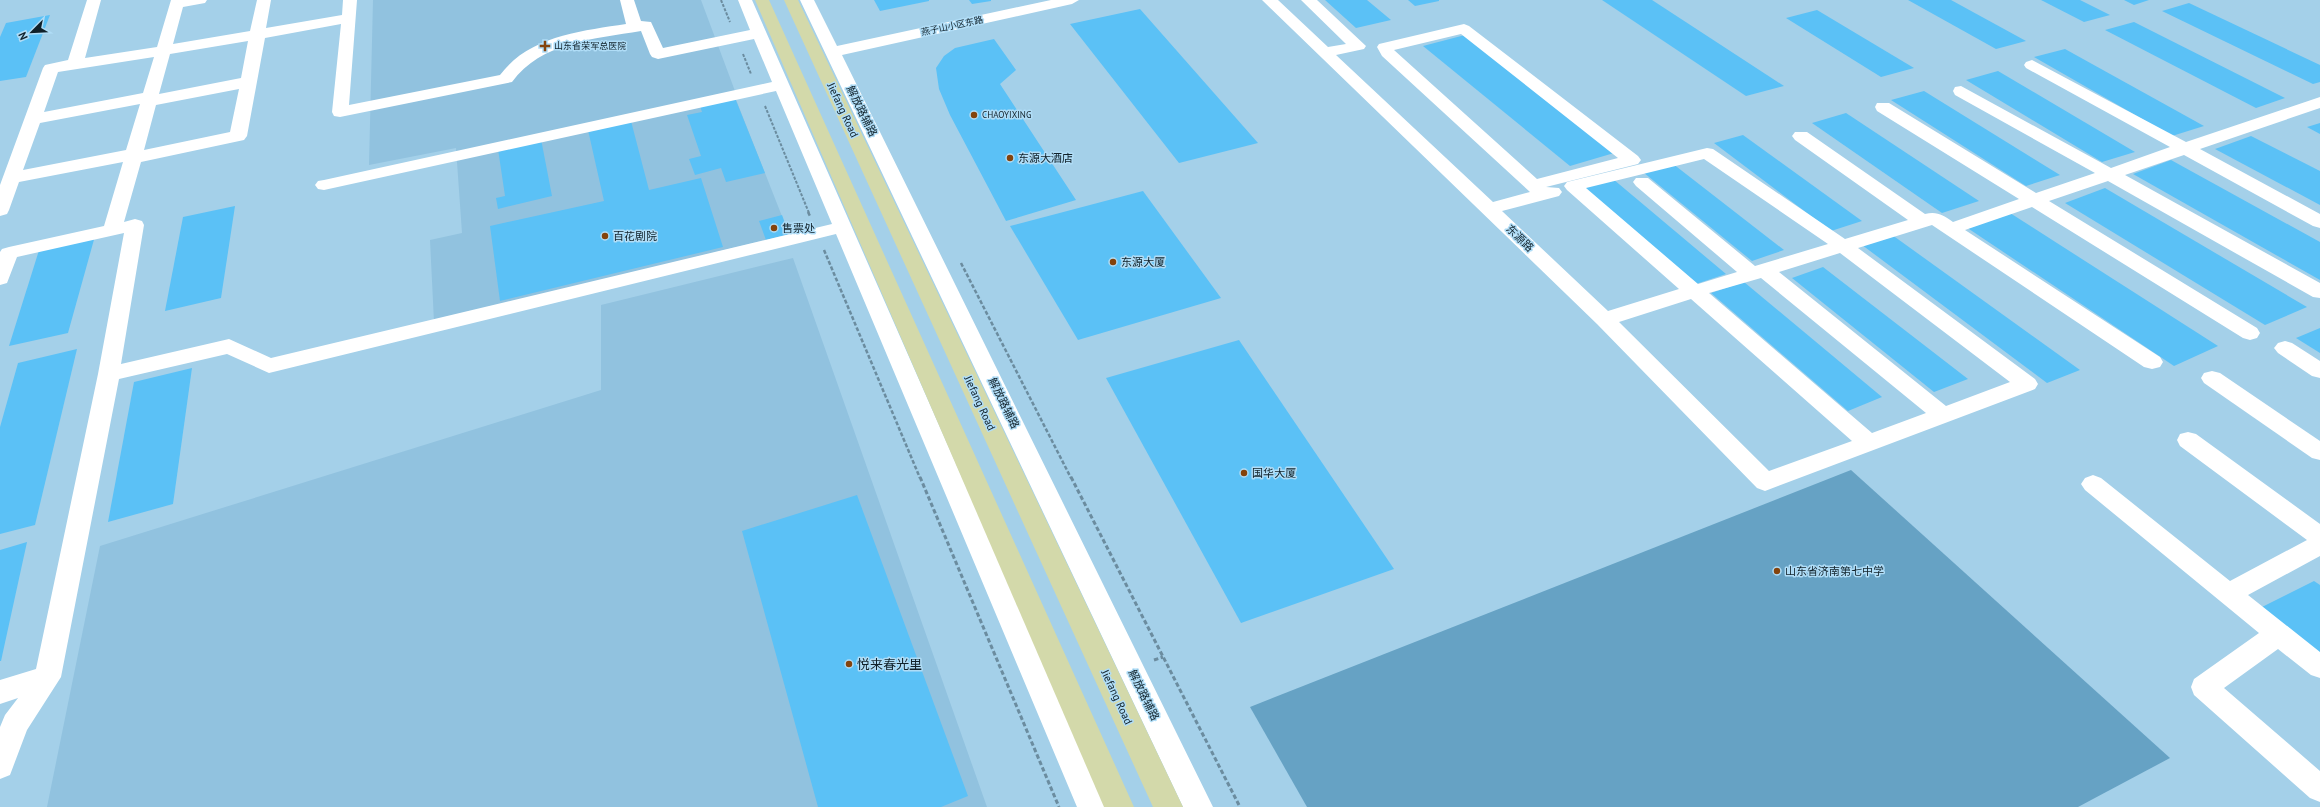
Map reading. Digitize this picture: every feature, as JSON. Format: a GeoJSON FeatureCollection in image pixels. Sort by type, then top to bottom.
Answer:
{"type":"FeatureCollection","features":[{"type":"Feature","properties":{"kind":"main road"},"geometry":{"type":"LineString","coordinates":[[762,0],[1119,807]]}},
{"type":"Feature","properties":{"kind":"main road","name":"Jiefang Road"},"geometry":{"type":"LineString","coordinates":[[791,0],[1168,807]]}},
{"type":"Feature","properties":{"kind":"street"},"geometry":{"type":"LineString","coordinates":[[75,64],[94,0]]}},
{"type":"Feature","properties":{"kind":"street"},"geometry":{"type":"LineString","coordinates":[[112,230],[177,2],[200,0]]}},
{"type":"Feature","properties":{"kind":"street"},"geometry":{"type":"LineString","coordinates":[[11,178],[238,136],[264,0]]}},
{"type":"Feature","properties":{"kind":"street"},"geometry":{"type":"LineString","coordinates":[[350,0],[340,112],[506,78],[511,68],[526,56],[546,45],[635,27],[646,25],[658,54],[759,33]]}},
{"type":"Feature","properties":{"kind":"street"},"geometry":{"type":"LineString","coordinates":[[627,0],[635,27]]}},
{"type":"Feature","properties":{"kind":"street"},"geometry":{"type":"LineString","coordinates":[[745,0],[844,227],[1092,807]]}},
{"type":"Feature","properties":{"kind":"street","name":"解放路辅路"},"geometry":{"type":"LineString","coordinates":[[807,0],[1198,807]]}},
{"type":"Feature","properties":{"kind":"street","name":"燕子山小区东路"},"geometry":{"type":"LineString","coordinates":[[832,52],[1072,0]]}},
{"type":"Feature","properties":{"kind":"street","name":"东源路"},"geometry":{"type":"LineString","coordinates":[[1269,0],[1604,319],[1765,482],[1870,444]]}},
{"type":"Feature","properties":{"kind":"street"},"geometry":{"type":"LineString","coordinates":[[1308,0],[1358,46],[1324,53]]}},
{"type":"Feature","properties":{"kind":"street"},"geometry":{"type":"LineString","coordinates":[[0,210],[51,68],[163,51],[349,18]]}},
{"type":"Feature","properties":{"kind":"street"},"geometry":{"type":"LineString","coordinates":[[1489,209],[1538,190],[1632,160],[1464,29],[1385,46],[1388,53],[1538,190],[1573,186],[1707,153],[1843,246],[2027,384],[1870,444],[1693,292],[1573,186]]}},
{"type":"Feature","properties":{"kind":"street"},"geometry":{"type":"LineString","coordinates":[[2032,65],[2183,149],[2320,222]]}},
{"type":"Feature","properties":{"kind":"street"},"geometry":{"type":"LineString","coordinates":[[33,119],[248,82]]}},
{"type":"Feature","properties":{"kind":"street"},"geometry":{"type":"LineString","coordinates":[[324,184],[782,85]]}},
{"type":"Feature","properties":{"kind":"street"},"geometry":{"type":"LineString","coordinates":[[1961,91],[2320,292]]}},
{"type":"Feature","properties":{"kind":"street"},"geometry":{"type":"LineString","coordinates":[[1950,229],[2320,102]]}},
{"type":"Feature","properties":{"kind":"street"},"geometry":{"type":"LineString","coordinates":[[1883,107],[2250,333]]}},
{"type":"Feature","properties":{"kind":"street"},"geometry":{"type":"LineString","coordinates":[[1801,136],[1922,221]]}},
{"type":"Feature","properties":{"kind":"street"},"geometry":{"type":"LineString","coordinates":[[1642,182],[1944,416]]}},
{"type":"Feature","properties":{"kind":"street"},"geometry":{"type":"LineString","coordinates":[[1604,319],[1934,218],[2152,362]]}},
{"type":"Feature","properties":{"kind":"street"},"geometry":{"type":"LineString","coordinates":[[0,278],[5,254],[135,225],[109,374],[48,677],[15,724],[0,766]]}},
{"type":"Feature","properties":{"kind":"street"},"geometry":{"type":"LineString","coordinates":[[109,374],[229,346],[269,366],[844,227]]}},
{"type":"Feature","properties":{"kind":"street"},"geometry":{"type":"LineString","coordinates":[[2286,348],[2320,371]]}},
{"type":"Feature","properties":{"kind":"street"},"geometry":{"type":"LineString","coordinates":[[2212,378],[2320,452]]}},
{"type":"Feature","properties":{"kind":"street"},"geometry":{"type":"LineString","coordinates":[[2188,440],[2319,545],[2228,594]]}},
{"type":"Feature","properties":{"kind":"street"},"geometry":{"type":"LineString","coordinates":[[2093,484],[2320,667]]}},
{"type":"Feature","properties":{"kind":"street"},"geometry":{"type":"LineString","coordinates":[[2278,634],[2204,687],[2320,789]]}},
{"type":"Feature","properties":{"kind":"street"},"geometry":{"type":"LineString","coordinates":[[0,692],[48,677]]}},
{"type":"Feature","properties":{"kind":"path"},"geometry":{"type":"LineString","coordinates":[[721,0],[733,28]]}},
{"type":"Feature","properties":{"kind":"path"},"geometry":{"type":"LineString","coordinates":[[741,49],[1059,807]]}},
{"type":"Feature","properties":{"kind":"path"},"geometry":{"type":"LineString","coordinates":[[958,256],[1240,807]]}},
{"type":"Feature","properties":{"kind":"shaded area"},"geometry":{"type":"Polygon","coordinates":[[[373,0],[701,0],[735,91],[733,92],[789,234],[434,322],[430,240],[462,233],[456,148],[369,165],[373,0]]]}},
{"type":"Feature","properties":{"kind":"shaded area"},"geometry":{"type":"Polygon","coordinates":[[[793,258],[987,807],[47,807],[100,546],[601,390],[601,305],[793,258]]]}},
{"type":"Feature","properties":{"kind":"shaded area","name":"山东省济南第七中学"},"geometry":{"type":"Polygon","coordinates":[[[1851,470],[2170,758],[2078,807],[1307,807],[1250,707],[1851,470]]]}},
{"type":"Feature","properties":{"kind":"building"},"geometry":{"type":"Polygon","coordinates":[[[874,0],[929,0],[929,1],[880,11],[874,0]]]}},
{"type":"Feature","properties":{"kind":"building"},"geometry":{"type":"Polygon","coordinates":[[[969,0],[991,0],[991,1],[972,4],[969,0]]]}},
{"type":"Feature","properties":{"kind":"building"},"geometry":{"type":"Polygon","coordinates":[[[1325,0],[1367,0],[1391,20],[1356,28],[1325,0]]]}},
{"type":"Feature","properties":{"kind":"building"},"geometry":{"type":"Polygon","coordinates":[[[1408,0],[1439,0],[1439,1],[1415,6],[1408,0]]]}},
{"type":"Feature","properties":{"kind":"building"},"geometry":{"type":"Polygon","coordinates":[[[1602,0],[1652,0],[1784,86],[1746,96],[1602,0]]]}},
{"type":"Feature","properties":{"kind":"building"},"geometry":{"type":"Polygon","coordinates":[[[1908,0],[1951,0],[2026,41],[1996,49],[1908,0]]]}},
{"type":"Feature","properties":{"kind":"building"},"geometry":{"type":"Polygon","coordinates":[[[2041,0],[2080,0],[2110,15],[2084,22],[2041,0]]]}},
{"type":"Feature","properties":{"kind":"building"},"geometry":{"type":"Polygon","coordinates":[[[2124,0],[2149,0],[2134,5],[2124,0]]]}},
{"type":"Feature","properties":{"kind":"building"},"geometry":{"type":"Polygon","coordinates":[[[2189,3],[2320,65],[2320,82],[2313,84],[2162,11],[2189,3]]]}},
{"type":"Feature","properties":{"kind":"building"},"geometry":{"type":"Polygon","coordinates":[[[1140,9],[1258,143],[1179,163],[1070,24],[1140,9]]]}},
{"type":"Feature","properties":{"kind":"building"},"geometry":{"type":"Polygon","coordinates":[[[1817,10],[1914,68],[1881,77],[1786,18],[1817,10]]]}},
{"type":"Feature","properties":{"kind":"building"},"geometry":{"type":"Polygon","coordinates":[[[50,15],[26,77],[0,81],[0,37],[6,23],[50,15]]]}},
{"type":"Feature","properties":{"kind":"building"},"geometry":{"type":"Polygon","coordinates":[[[2134,22],[2285,98],[2256,108],[2105,30],[2134,22]]]}},
{"type":"Feature","properties":{"kind":"building"},"geometry":{"type":"Polygon","coordinates":[[[1465,35],[1614,153],[1570,166],[1423,46],[1465,35]]]}},
{"type":"Feature","properties":{"kind":"building","name":"东源大酒店"},"geometry":{"type":"Polygon","coordinates":[[[994,39],[1016,70],[1000,84],[1076,200],[1006,221],[950,115],[939,89],[936,68],[944,56],[955,48],[994,39]]]}},
{"type":"Feature","properties":{"kind":"building"},"geometry":{"type":"Polygon","coordinates":[[[2065,49],[2204,126],[2172,136],[2034,57],[2065,49]]]}},
{"type":"Feature","properties":{"kind":"building"},"geometry":{"type":"Polygon","coordinates":[[[1998,71],[2135,152],[2102,162],[1966,80],[1998,71]]]}},
{"type":"Feature","properties":{"kind":"building"},"geometry":{"type":"Polygon","coordinates":[[[1924,91],[2060,175],[2026,186],[1891,100],[1924,91]]]}},
{"type":"Feature","properties":{"kind":"building"},"geometry":{"type":"Polygon","coordinates":[[[735,98],[765,173],[726,182],[721,168],[695,175],[689,159],[701,156],[687,115],[702,112],[700,106],[735,98]]]}},
{"type":"Feature","properties":{"kind":"building"},"geometry":{"type":"Polygon","coordinates":[[[1846,113],[1979,201],[1942,213],[1812,123],[1846,113]]]}},
{"type":"Feature","properties":{"kind":"building","name":"百花剧院"},"geometry":{"type":"Polygon","coordinates":[[[631,121],[649,190],[701,178],[723,247],[500,301],[490,226],[604,201],[588,130],[631,121]]]}},
{"type":"Feature","properties":{"kind":"building"},"geometry":{"type":"Polygon","coordinates":[[[2320,123],[2320,134],[2307,127],[2320,123]]]}},
{"type":"Feature","properties":{"kind":"building"},"geometry":{"type":"Polygon","coordinates":[[[1743,135],[1862,221],[1831,231],[1714,143],[1743,135]]]}},
{"type":"Feature","properties":{"kind":"building"},"geometry":{"type":"Polygon","coordinates":[[[2251,136],[2320,171],[2320,205],[2215,149],[2251,136]]]}},
{"type":"Feature","properties":{"kind":"building"},"geometry":{"type":"Polygon","coordinates":[[[541,139],[552,196],[498,209],[496,198],[505,196],[498,149],[541,139]]]}},
{"type":"Feature","properties":{"kind":"building"},"geometry":{"type":"Polygon","coordinates":[[[1668,160],[1784,250],[1752,261],[1638,168],[1668,160]]]}},
{"type":"Feature","properties":{"kind":"building"},"geometry":{"type":"Polygon","coordinates":[[[2171,160],[2320,242],[2320,280],[2133,174],[2171,160]]]}},
{"type":"Feature","properties":{"kind":"building"},"geometry":{"type":"Polygon","coordinates":[[[1613,179],[1726,274],[1693,285],[1582,188],[1613,179]]]}},
{"type":"Feature","properties":{"kind":"building"},"geometry":{"type":"Polygon","coordinates":[[[2105,188],[2307,307],[2265,325],[2065,203],[2105,188]]]}},
{"type":"Feature","properties":{"kind":"building","name":"东源大厦"},"geometry":{"type":"Polygon","coordinates":[[[1143,191],[1221,298],[1078,340],[1010,226],[1143,191]]]}},
{"type":"Feature","properties":{"kind":"building"},"geometry":{"type":"Polygon","coordinates":[[[235,206],[221,298],[165,311],[183,217],[235,206]]]}},
{"type":"Feature","properties":{"kind":"building"},"geometry":{"type":"Polygon","coordinates":[[[2010,213],[2218,346],[2174,366],[1966,227],[2010,213]]]}},
{"type":"Feature","properties":{"kind":"building","name":"售票处"},"geometry":{"type":"Polygon","coordinates":[[[782,215],[789,234],[766,240],[759,221],[782,215]]]}},
{"type":"Feature","properties":{"kind":"building"},"geometry":{"type":"Polygon","coordinates":[[[1888,232],[2080,370],[2047,383],[1858,242],[1888,232]]]}},
{"type":"Feature","properties":{"kind":"building"},"geometry":{"type":"Polygon","coordinates":[[[95,236],[68,333],[9,346],[40,247],[95,236]]]}},
{"type":"Feature","properties":{"kind":"building"},"geometry":{"type":"Polygon","coordinates":[[[1823,267],[1968,379],[1934,392],[1792,278],[1823,267]]]}},
{"type":"Feature","properties":{"kind":"building"},"geometry":{"type":"Polygon","coordinates":[[[1744,282],[1882,397],[1848,411],[1711,293],[1744,282]]]}},
{"type":"Feature","properties":{"kind":"building"},"geometry":{"type":"Polygon","coordinates":[[[2320,328],[2320,353],[2296,338],[2320,328]]]}},
{"type":"Feature","properties":{"kind":"building","name":"国华大厦"},"geometry":{"type":"Polygon","coordinates":[[[1239,340],[1394,569],[1241,623],[1106,378],[1239,340]]]}},
{"type":"Feature","properties":{"kind":"building"},"geometry":{"type":"Polygon","coordinates":[[[77,349],[35,525],[0,534],[0,427],[18,363],[77,349]]]}},
{"type":"Feature","properties":{"kind":"building"},"geometry":{"type":"Polygon","coordinates":[[[192,368],[173,504],[108,522],[134,382],[192,368]]]}},
{"type":"Feature","properties":{"kind":"building","name":"悦来春光里"},"geometry":{"type":"Polygon","coordinates":[[[857,495],[968,796],[941,807],[818,807],[742,531],[857,495]]]}},
{"type":"Feature","properties":{"kind":"building"},"geometry":{"type":"Polygon","coordinates":[[[27,542],[1,661],[0,661],[0,550],[27,542]]]}},
{"type":"Feature","properties":{"kind":"building"},"geometry":{"type":"Polygon","coordinates":[[[2314,581],[2320,585],[2320,655],[2260,608],[2314,581]]]}},
{"type":"Feature","properties":{"kind":"place","name":"山东省荣军总医院"},"geometry":{"type":"Point","coordinates":[545,46]}},
{"type":"Feature","properties":{"kind":"place","name":"CHAOYIXING"},"geometry":{"type":"Point","coordinates":[974,115]}},
{"type":"Feature","properties":{"kind":"place","name":"东源大酒店"},"geometry":{"type":"Point","coordinates":[1010,158]}},
{"type":"Feature","properties":{"kind":"place","name":"售票处"},"geometry":{"type":"Point","coordinates":[774,228]}},
{"type":"Feature","properties":{"kind":"place","name":"百花剧院"},"geometry":{"type":"Point","coordinates":[605,236]}},
{"type":"Feature","properties":{"kind":"place","name":"东源大厦"},"geometry":{"type":"Point","coordinates":[1113,262]}},
{"type":"Feature","properties":{"kind":"place","name":"国华大厦"},"geometry":{"type":"Point","coordinates":[1244,473]}},
{"type":"Feature","properties":{"kind":"place","name":"山东省济南第七中学"},"geometry":{"type":"Point","coordinates":[1777,571]}},
{"type":"Feature","properties":{"kind":"place","name":"悦来春光里"},"geometry":{"type":"Point","coordinates":[849,664]}}]}
